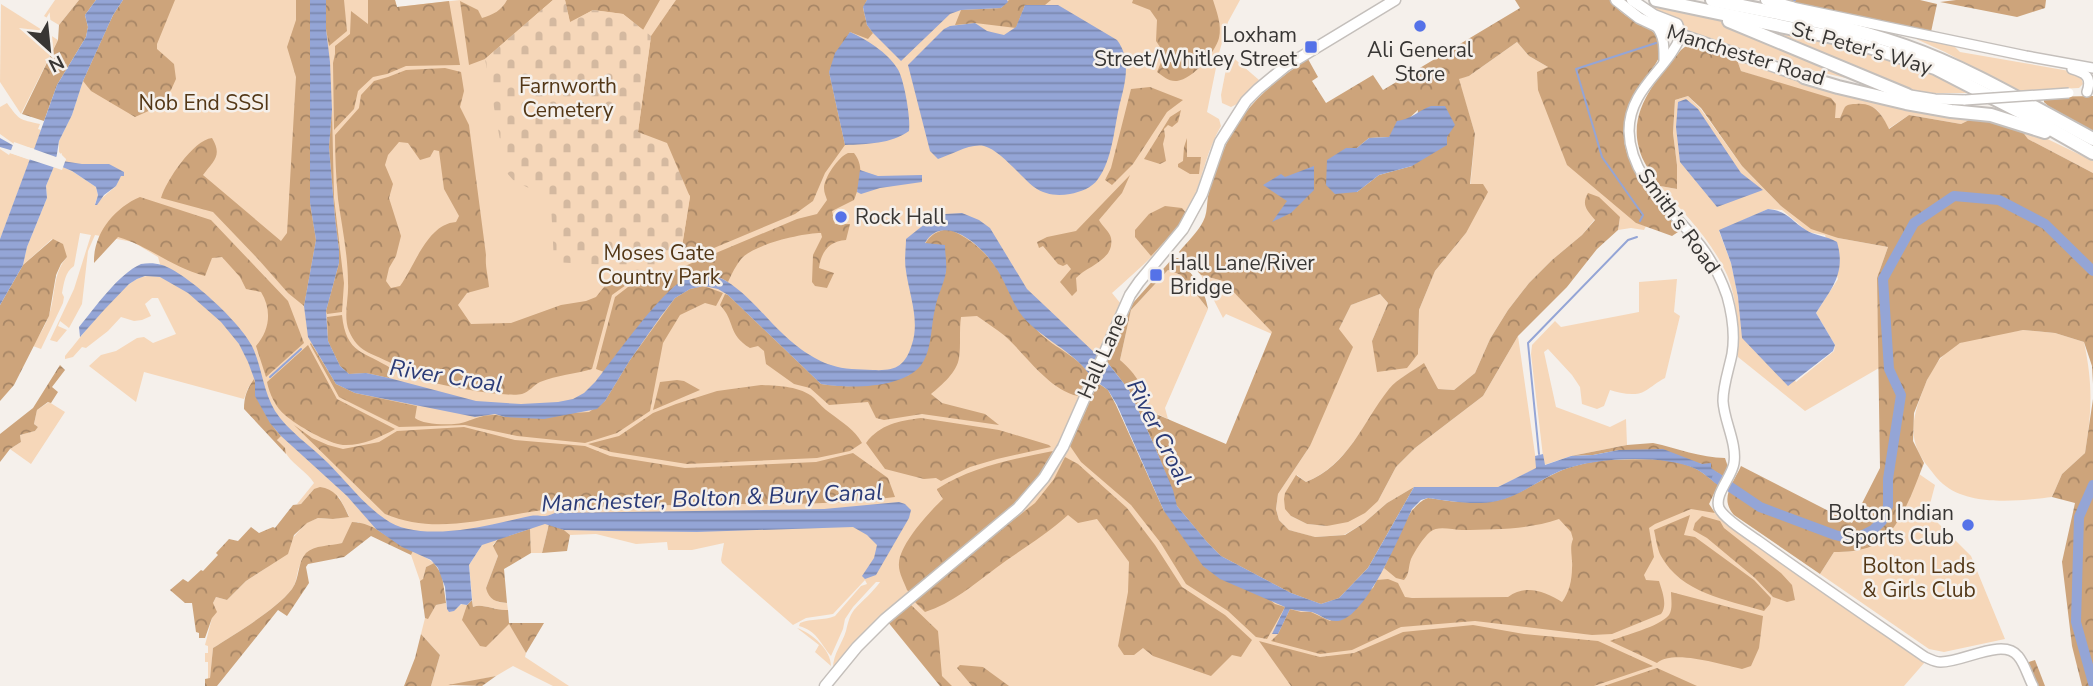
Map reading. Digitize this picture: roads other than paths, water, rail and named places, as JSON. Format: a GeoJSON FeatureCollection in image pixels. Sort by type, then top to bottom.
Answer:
{"type":"FeatureCollection","features":[{"type":"Feature","properties":{"kind":"highway","name":"St. Peter's Way"},"geometry":{"type":"LineString","coordinates":[[1656,0],[1811,20],[1861,32],[1904,46],[1977,76],[2093,139]]}},
{"type":"Feature","properties":{"kind":"highway","name":"St. Peter's Way"},"geometry":{"type":"LineString","coordinates":[[1710,6],[1752,19],[1847,40],[1935,68],[2028,116],[2093,154]]}},
{"type":"Feature","properties":{"kind":"highway"},"geometry":{"type":"LineString","coordinates":[[1710,6],[1907,95]]}},
{"type":"Feature","properties":{"kind":"highway"},"geometry":{"type":"LineString","coordinates":[[1792,7],[1890,34],[1953,62],[1977,76]]}},
{"type":"Feature","properties":{"kind":"highway"},"geometry":{"type":"LineString","coordinates":[[1804,77],[1906,103],[1991,115],[2044,132],[2093,154]]}},
{"type":"Feature","properties":{"kind":"main road","name":"Hall Lane"},"geometry":{"type":"LineString","coordinates":[[825,686],[885,618],[1026,499],[1044,478],[1063,447],[1130,295],[1183,229],[1195,209],[1215,153],[1236,115],[1258,89],[1286,66],[1395,0]]}},
{"type":"Feature","properties":{"kind":"main road","name":"Manchester Road"},"geometry":{"type":"LineString","coordinates":[[1616,0],[1639,18],[1656,26],[1804,77]]}},
{"type":"Feature","properties":{"kind":"main road"},"geometry":{"type":"LineString","coordinates":[[1632,0],[1654,15],[1677,24],[1681,35]]}},
{"type":"Feature","properties":{"kind":"main road"},"geometry":{"type":"LineString","coordinates":[[1766,0],[1792,7]]}},
{"type":"Feature","properties":{"kind":"street"},"geometry":{"type":"LineString","coordinates":[[1792,7],[2093,68]]}},
{"type":"Feature","properties":{"kind":"street"},"geometry":{"type":"LineString","coordinates":[[1656,26],[1664,43],[1664,62]]}},
{"type":"Feature","properties":{"kind":"street","name":"Smith's Road"},"geometry":{"type":"LineString","coordinates":[[1681,35],[1676,48],[1648,79],[1637,98],[1629,131],[1632,150],[1647,184],[1701,247],[1722,280],[1726,292],[1731,317],[1732,349],[1723,401],[1734,462],[1720,498],[1720,509],[1727,517],[1925,657],[1935,662],[1944,662],[1998,649],[2013,651],[2022,662],[2032,686]]}},
{"type":"Feature","properties":{"kind":"street","name":"Smith's Road"},"geometry":{"type":"LineString","coordinates":[[1676,48],[1693,39]]}},
{"type":"Feature","properties":{"kind":"street"},"geometry":{"type":"LineString","coordinates":[[2026,56],[2085,74],[2090,81],[2090,92]]}},
{"type":"Feature","properties":{"kind":"street","name":"Manchester Road"},"geometry":{"type":"LineString","coordinates":[[1804,77],[1935,99],[1965,100],[2090,92]]}},
{"type":"Feature","properties":{"kind":"water"},"geometry":{"type":"Polygon","coordinates":[[[96,0],[123,0],[113,15],[83,81],[72,115],[59,141],[56,160],[109,164],[124,172],[124,176],[121,176],[116,186],[95,205],[98,195],[96,187],[72,171],[55,164],[46,186],[47,198],[27,247],[23,265],[0,305],[0,239],[31,156],[0,147],[0,138],[33,152],[57,85],[86,37],[88,27],[85,15],[96,0]]]}},
{"type":"Feature","properties":{"kind":"water"},"geometry":{"type":"Polygon","coordinates":[[[310,0],[326,0],[330,62],[332,110],[329,147],[339,263],[326,311],[328,341],[340,366],[349,374],[366,373],[476,401],[521,404],[573,399],[596,381],[666,295],[688,277],[702,274],[728,282],[787,338],[818,360],[846,369],[893,368],[906,358],[915,326],[905,267],[906,239],[931,219],[945,214],[962,213],[990,228],[1027,289],[1097,355],[1089,374],[1075,358],[1023,317],[998,271],[980,249],[961,235],[942,231],[933,234],[925,243],[945,245],[946,266],[928,350],[915,371],[905,378],[891,382],[861,386],[821,384],[728,295],[718,289],[704,286],[690,289],[675,298],[597,409],[544,419],[495,414],[475,417],[355,393],[336,384],[308,337],[304,306],[316,240],[310,203],[310,0]]]}},
{"type":"Feature","properties":{"kind":"water"},"geometry":{"type":"Polygon","coordinates":[[[867,0],[1008,2],[1001,8],[961,10],[950,14],[901,61],[867,25],[863,7],[867,0]]]}},
{"type":"Feature","properties":{"kind":"water"},"geometry":{"type":"Polygon","coordinates":[[[1025,5],[1058,5],[1117,40],[1122,48],[1126,64],[1125,81],[1112,145],[1103,171],[1095,182],[1074,193],[1056,195],[1038,190],[997,153],[984,146],[967,148],[938,159],[930,151],[908,65],[950,26],[975,23],[987,31],[1004,35],[1016,27],[1025,5]]]}},
{"type":"Feature","properties":{"kind":"water"},"geometry":{"type":"Polygon","coordinates":[[[850,32],[882,52],[900,73],[909,131],[894,139],[845,145],[829,72],[835,53],[850,32]]]}},
{"type":"Feature","properties":{"kind":"water"},"geometry":{"type":"Polygon","coordinates":[[[1686,99],[1698,109],[1741,173],[1763,190],[1717,207],[1680,162],[1676,127],[1678,102],[1686,99]]]}},
{"type":"Feature","properties":{"kind":"water"},"geometry":{"type":"Polygon","coordinates":[[[1431,106],[1445,106],[1455,125],[1447,137],[1447,145],[1412,166],[1379,175],[1357,192],[1335,194],[1326,185],[1327,160],[1346,148],[1357,148],[1369,138],[1389,137],[1397,121],[1407,119],[1431,106]]]}},
{"type":"Feature","properties":{"kind":"water"},"geometry":{"type":"Polygon","coordinates":[[[1314,166],[1314,190],[1291,213],[1272,222],[1287,201],[1263,185],[1281,174],[1285,177],[1314,166]]]}},
{"type":"Feature","properties":{"kind":"water"},"geometry":{"type":"Polygon","coordinates":[[[860,170],[878,176],[922,175],[922,182],[880,188],[861,194],[857,192],[860,170]]]}},
{"type":"Feature","properties":{"kind":"water"},"geometry":{"type":"Polygon","coordinates":[[[1768,209],[1785,214],[1809,232],[1837,242],[1839,253],[1836,280],[1816,313],[1835,345],[1833,351],[1788,386],[1742,338],[1731,263],[1719,230],[1768,209]]]}},
{"type":"Feature","properties":{"kind":"water"},"geometry":{"type":"Polygon","coordinates":[[[141,264],[159,264],[173,270],[199,288],[225,312],[252,346],[268,395],[280,418],[328,463],[369,507],[397,525],[410,529],[440,531],[555,513],[824,509],[899,502],[911,510],[909,518],[876,575],[865,579],[862,576],[874,558],[877,545],[853,527],[697,532],[564,530],[545,524],[482,545],[469,565],[472,600],[467,605],[461,604],[449,612],[445,587],[438,568],[431,560],[402,547],[376,529],[347,496],[281,436],[270,423],[255,396],[255,381],[239,344],[221,322],[188,293],[160,277],[145,276],[137,279],[129,284],[80,337],[79,327],[115,283],[141,264]]]}},
{"type":"Feature","properties":{"kind":"water"},"geometry":{"type":"Polygon","coordinates":[[[1107,362],[1129,390],[1173,490],[1177,506],[1207,542],[1221,556],[1291,593],[1321,604],[1339,598],[1368,568],[1414,487],[1498,487],[1536,468],[1535,456],[1543,454],[1545,465],[1571,456],[1619,450],[1663,449],[1702,464],[1711,463],[1711,468],[1723,476],[1718,485],[1699,471],[1682,464],[1647,459],[1609,460],[1560,471],[1497,501],[1471,503],[1428,498],[1421,500],[1412,509],[1371,591],[1349,616],[1334,621],[1312,612],[1290,609],[1278,634],[1272,634],[1285,607],[1220,579],[1203,566],[1164,511],[1117,405],[1108,390],[1097,382],[1107,362]]]}},
{"type":"Feature","properties":{"kind":"waterway"},"geometry":{"type":"LineString","coordinates":[[1640,221],[1643,215],[1602,157],[1576,69],[1656,43]]}},
{"type":"Feature","properties":{"kind":"waterway","name":"River Croal"},"geometry":{"type":"LineString","coordinates":[[1717,478],[1760,507],[1835,535],[1847,538],[1861,536],[1882,521],[1888,506],[1888,479],[1901,395],[1889,369],[1883,279],[1914,223],[1954,196],[1999,200],[2045,224],[2093,271]]}},
{"type":"Feature","properties":{"kind":"waterway"},"geometry":{"type":"LineString","coordinates":[[1539,454],[1528,343],[1628,240],[1637,237]]}},
{"type":"Feature","properties":{"kind":"waterway"},"geometry":{"type":"LineString","coordinates":[[270,377],[301,349]]}},
{"type":"Feature","properties":{"kind":"waterway","name":"River Croal"},"geometry":{"type":"LineString","coordinates":[[2093,485],[2079,517],[2076,622],[2093,683]]}},
{"type":"Feature","properties":{"kind":"place","name":"Ali General Store"},"geometry":{"type":"Point","coordinates":[1420,26]}},
{"type":"Feature","properties":{"kind":"place","name":"Loxham Street/Whitley Street"},"geometry":{"type":"Point","coordinates":[1311,47]}},
{"type":"Feature","properties":{"kind":"place","name":"Rock Hall"},"geometry":{"type":"Point","coordinates":[841,217]}},
{"type":"Feature","properties":{"kind":"place","name":"Hall Lane/River Bridge"},"geometry":{"type":"Point","coordinates":[1156,275]}},
{"type":"Feature","properties":{"kind":"place","name":"Bolton Indian Sports Club"},"geometry":{"type":"Point","coordinates":[1968,525]}},
{"type":"Feature","properties":{"kind":"park label","name":"Farnworth Cemetery"},"geometry":{"type":"Point","coordinates":[568,98]}},
{"type":"Feature","properties":{"kind":"park label","name":"Nob End SSSI"},"geometry":{"type":"Point","coordinates":[204,103]}},
{"type":"Feature","properties":{"kind":"park label","name":"Moses Gate Country Park"},"geometry":{"type":"Point","coordinates":[659,265]}},
{"type":"Feature","properties":{"kind":"park label","name":"Bolton Lads & Girls Club"},"geometry":{"type":"Point","coordinates":[1919,578]}},
{"type":"Feature","properties":{"kind":"water label","name":"Manchester, Bolton & Bury Canal"},"geometry":{"type":"Point","coordinates":[712,498]}}]}
